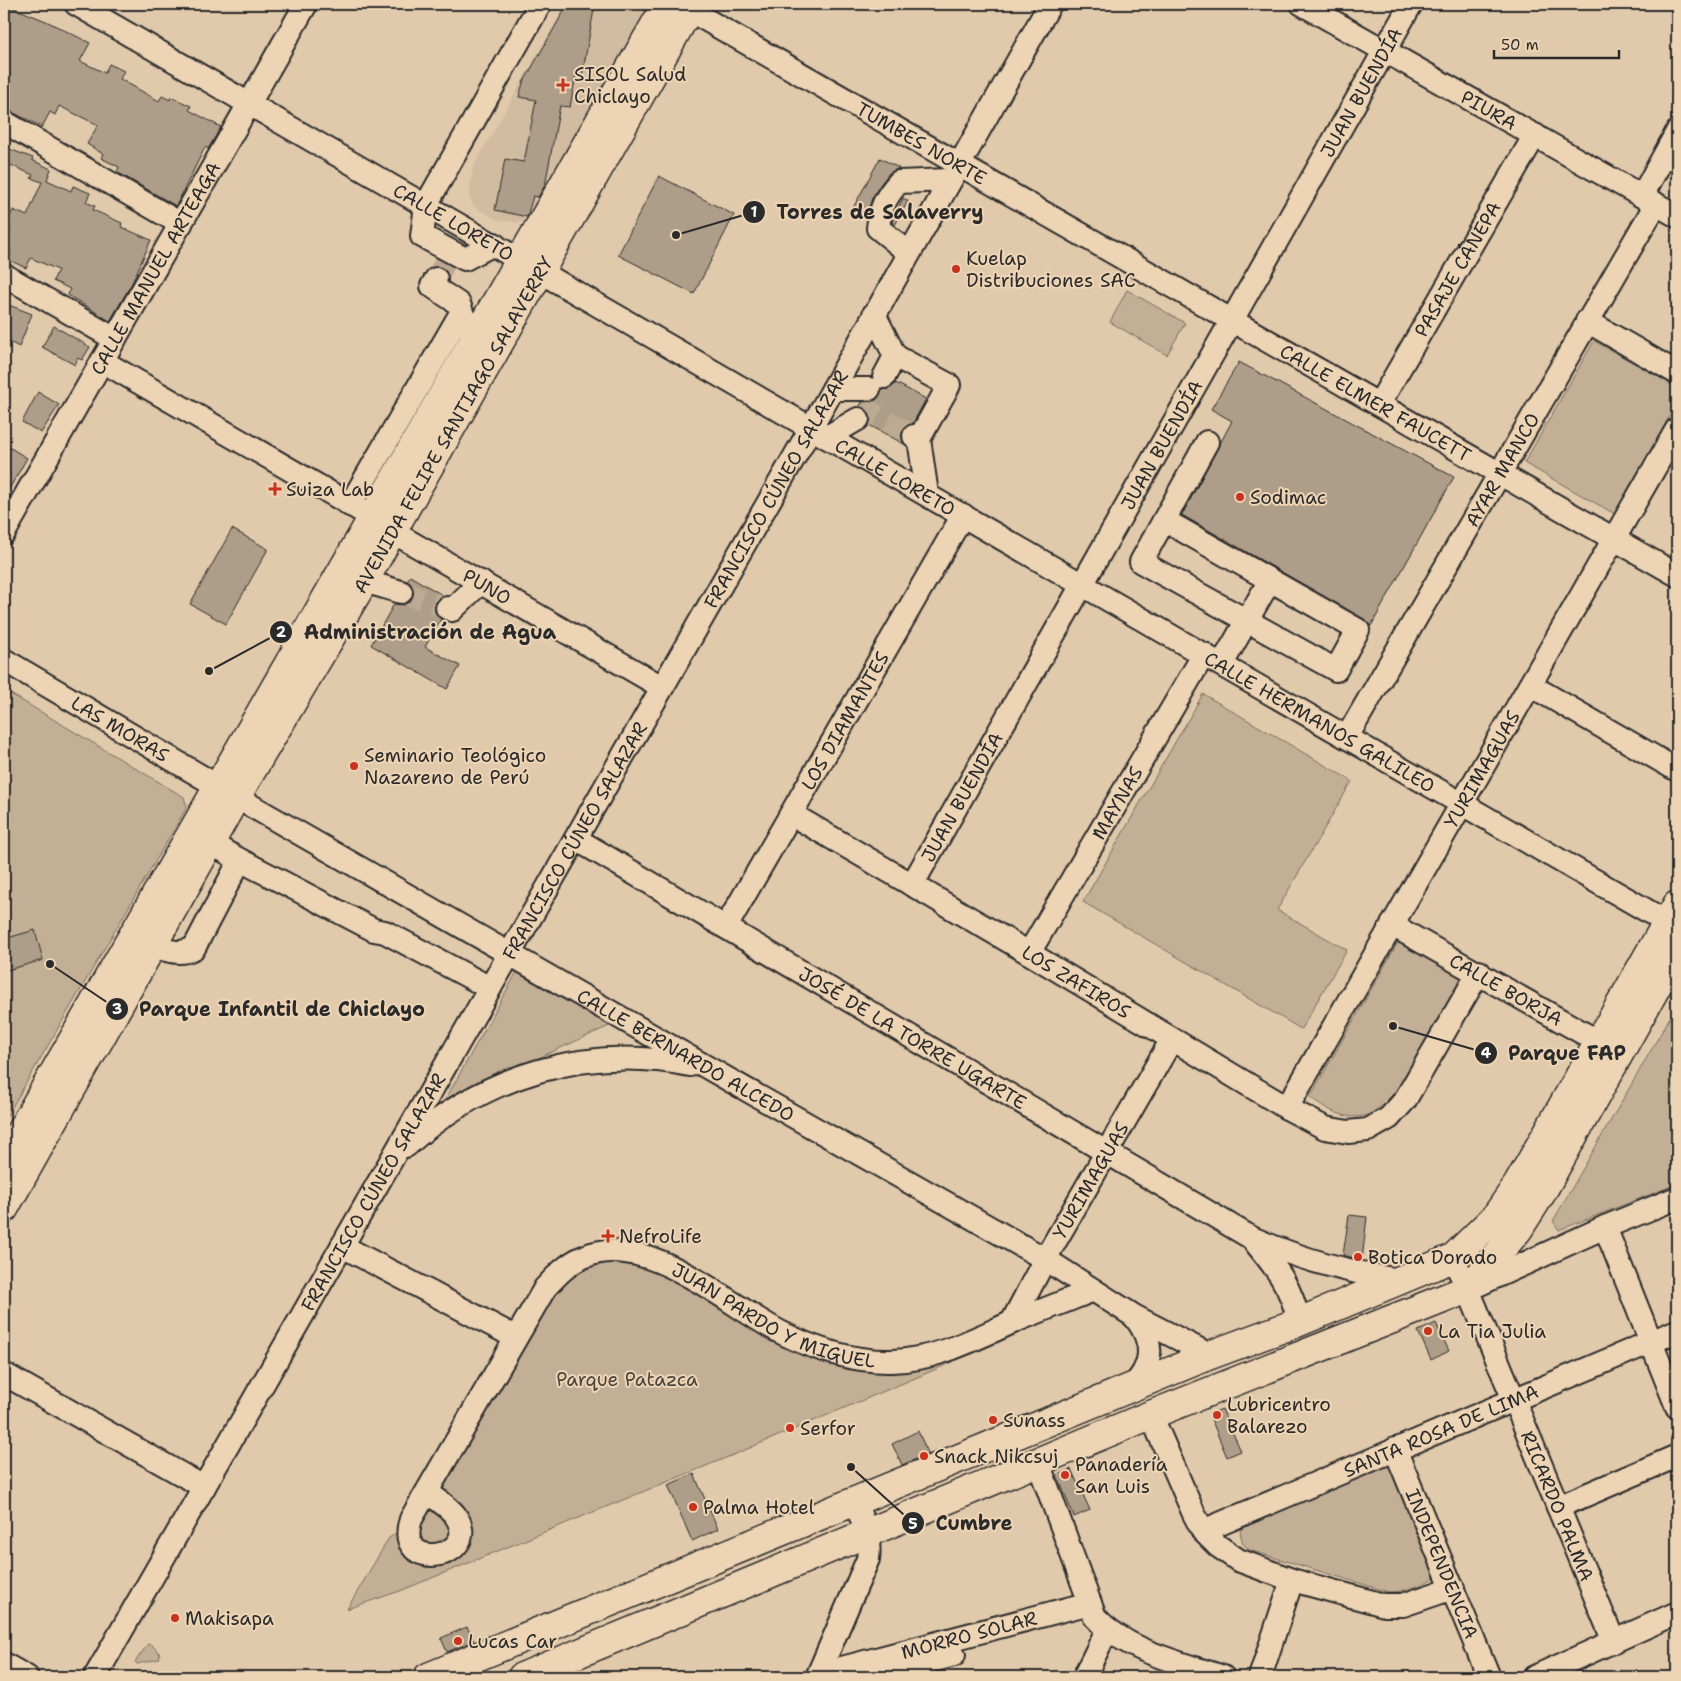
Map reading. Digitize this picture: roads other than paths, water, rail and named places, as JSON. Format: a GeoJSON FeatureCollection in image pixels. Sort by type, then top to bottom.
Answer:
{"type":"FeatureCollection","features":[{"type":"Feature","properties":{"kind":"main road","name":"AVENIDA FELIPE SANTIAGO SALAVERRY"},"geometry":{"type":"LineString","coordinates":[[4,1209],[210,843],[226,792],[371,518],[530,265],[683,6]]}},
{"type":"Feature","properties":{"kind":"main road","name":"AVENIDA FELIPE SANTIAGO SALAVERRY"},"geometry":{"type":"LineString","coordinates":[[4,1160],[226,792],[364,581],[371,518],[381,477],[426,400],[530,265]]}},
{"type":"Feature","properties":{"kind":"main road"},"geometry":{"type":"LineString","coordinates":[[533,1675],[1151,1415],[1468,1289],[1496,1258],[1523,1222],[1674,918]]}},
{"type":"Feature","properties":{"kind":"main road"},"geometry":{"type":"LineString","coordinates":[[428,1677],[1210,1355],[1299,1322],[1453,1258],[1496,1216],[1677,950]]}},
{"type":"Feature","properties":{"kind":"street","name":"CALLE LORETO"},"geometry":{"type":"LineString","coordinates":[[76,4],[963,515]]}},
{"type":"Feature","properties":{"kind":"street","name":"CALLE MANUEL ARTEAGA"},"geometry":{"type":"LineString","coordinates":[[4,533],[306,4]]}},
{"type":"Feature","properties":{"kind":"street"},"geometry":{"type":"LineString","coordinates":[[494,244],[465,260],[449,255],[422,236],[426,205],[540,4]]}},
{"type":"Feature","properties":{"kind":"street","name":"FRANCISCO CÚNEO SALAZAR"},"geometry":{"type":"LineString","coordinates":[[101,1673],[204,1487],[662,687],[819,432],[833,389],[1050,4]]}},
{"type":"Feature","properties":{"kind":"street","name":"PIURA"},"geometry":{"type":"LineString","coordinates":[[1302,4],[1677,216]]}},
{"type":"Feature","properties":{"kind":"street","name":"JUAN BUENDÍA"},"geometry":{"type":"LineString","coordinates":[[912,885],[1411,4]]}},
{"type":"Feature","properties":{"kind":"street","name":"TUMBES NORTE"},"geometry":{"type":"LineString","coordinates":[[683,6],[954,172],[1233,319]]}},
{"type":"Feature","properties":{"kind":"street"},"geometry":{"type":"LineString","coordinates":[[4,122],[180,224]]}},
{"type":"Feature","properties":{"kind":"street","name":"AYAR MANCO"},"geometry":{"type":"LineString","coordinates":[[1347,737],[1587,321],[1649,200],[1677,132]]}},
{"type":"Feature","properties":{"kind":"street","name":"PASAJE CÁNEPA"},"geometry":{"type":"LineString","coordinates":[[1380,404],[1535,135]]}},
{"type":"Feature","properties":{"kind":"street"},"geometry":{"type":"LineString","coordinates":[[908,253],[878,228],[880,211],[889,193],[899,182],[954,172]]}},
{"type":"Feature","properties":{"kind":"street"},"geometry":{"type":"LineString","coordinates":[[4,275],[115,339]]}},
{"type":"Feature","properties":{"kind":"street"},"geometry":{"type":"LineString","coordinates":[[436,279],[432,286],[459,304],[473,341]]}},
{"type":"Feature","properties":{"kind":"street"},"geometry":{"type":"LineString","coordinates":[[426,400],[461,313]]}},
{"type":"Feature","properties":{"kind":"street"},"geometry":{"type":"LineString","coordinates":[[874,314],[895,356],[948,385],[916,437],[926,494]]}},
{"type":"Feature","properties":{"kind":"street","name":"CALLE ELMER FAUCETT"},"geometry":{"type":"LineString","coordinates":[[1233,319],[1677,575]]}},
{"type":"Feature","properties":{"kind":"street"},"geometry":{"type":"LineString","coordinates":[[1587,321],[1677,373]]}},
{"type":"Feature","properties":{"kind":"street"},"geometry":{"type":"LineString","coordinates":[[819,432],[872,397],[895,356]]}},
{"type":"Feature","properties":{"kind":"street","name":"PUNO"},"geometry":{"type":"LineString","coordinates":[[102,361],[662,687]]}},
{"type":"Feature","properties":{"kind":"street"},"geometry":{"type":"LineString","coordinates":[[833,389],[872,397]]}},
{"type":"Feature","properties":{"kind":"street","name":"YURIMAGUAS"},"geometry":{"type":"LineString","coordinates":[[1287,1108],[1677,429]]}},
{"type":"Feature","properties":{"kind":"street"},"geometry":{"type":"LineString","coordinates":[[1164,520],[1358,630],[1336,670],[1141,562],[1164,520],[1207,442]]}},
{"type":"Feature","properties":{"kind":"street","name":"CALLE HERMANOS GALILEO"},"geometry":{"type":"LineString","coordinates":[[963,515],[1462,803],[1674,918]]}},
{"type":"Feature","properties":{"kind":"street","name":"LOS DIAMANTES"},"geometry":{"type":"LineString","coordinates":[[726,927],[963,515]]}},
{"type":"Feature","properties":{"kind":"street","name":"MAYNAS"},"geometry":{"type":"LineString","coordinates":[[1029,953],[1213,659],[1247,620],[1270,580]]}},
{"type":"Feature","properties":{"kind":"street"},"geometry":{"type":"LineString","coordinates":[[364,581],[401,592]]}},
{"type":"Feature","properties":{"kind":"street"},"geometry":{"type":"LineString","coordinates":[[447,608],[452,610],[481,582]]}},
{"type":"Feature","properties":{"kind":"street","name":"LAS MORAS"},"geometry":{"type":"LineString","coordinates":[[4,660],[226,792]]}},
{"type":"Feature","properties":{"kind":"street"},"geometry":{"type":"LineString","coordinates":[[1530,685],[1677,770]]}},
{"type":"Feature","properties":{"kind":"street","name":"CALLE BERNARDO ALCEDO"},"geometry":{"type":"LineString","coordinates":[[226,792],[710,1070],[1045,1259],[1134,1316],[1210,1355]]}},
{"type":"Feature","properties":{"kind":"street","name":"LOS ZAFIROS"},"geometry":{"type":"LineString","coordinates":[[791,814],[1029,953],[1287,1108],[1325,1128],[1348,1132],[1368,1130],[1389,1118],[1406,1100],[1478,972]]}},
{"type":"Feature","properties":{"kind":"street","name":"JOSÉ DE LA TORRE UGARTE"},"geometry":{"type":"LineString","coordinates":[[576,839],[1250,1237],[1306,1260],[1350,1272],[1399,1280]]}},
{"type":"Feature","properties":{"kind":"street"},"geometry":{"type":"LineString","coordinates":[[210,843],[374,930],[385,932],[490,988]]}},
{"type":"Feature","properties":{"kind":"street"},"geometry":{"type":"LineString","coordinates":[[152,946],[176,953],[187,952],[194,948],[240,860]]}},
{"type":"Feature","properties":{"kind":"street","name":"CALLE BORJA"},"geometry":{"type":"LineString","coordinates":[[1392,924],[1609,1048]]}},
{"type":"Feature","properties":{"kind":"street","name":"YURIMAGUAS"},"geometry":{"type":"LineString","coordinates":[[1012,1322],[1045,1259],[1108,1153],[1172,1039]]}},
{"type":"Feature","properties":{"kind":"street"},"geometry":{"type":"LineString","coordinates":[[391,1161],[423,1131],[459,1105],[497,1085],[538,1070],[580,1061],[624,1058],[667,1060],[710,1070]]}},
{"type":"Feature","properties":{"kind":"street"},"geometry":{"type":"LineString","coordinates":[[1468,1289],[1605,1227],[1677,1198]]}},
{"type":"Feature","properties":{"kind":"street"},"geometry":{"type":"LineString","coordinates":[[1605,1227],[1677,1407]]}},
{"type":"Feature","properties":{"kind":"street","name":"JOSÉ DE LA TORRE UGARTE"},"geometry":{"type":"LineString","coordinates":[[1250,1237],[1277,1268],[1288,1285],[1299,1322]]}},
{"type":"Feature","properties":{"kind":"street"},"geometry":{"type":"LineString","coordinates":[[342,1246],[515,1337]]}},
{"type":"Feature","properties":{"kind":"street","name":"JUAN PARDO Y MIGUEL"},"geometry":{"type":"LineString","coordinates":[[428,1492],[515,1337],[545,1288],[563,1269],[586,1256],[604,1252],[631,1252],[658,1259],[780,1332],[822,1350],[857,1359],[892,1361],[920,1358],[960,1347],[1012,1322],[1093,1290]]}},
{"type":"Feature","properties":{"kind":"street","name":"RICARDO PALMA"},"geometry":{"type":"LineString","coordinates":[[1453,1258],[1468,1289],[1614,1642]]}},
{"type":"Feature","properties":{"kind":"street","name":"CALLE BERNARDO ALCEDO"},"geometry":{"type":"LineString","coordinates":[[1130,1389],[1140,1379],[1147,1367],[1150,1354],[1148,1340],[1134,1316]]}},
{"type":"Feature","properties":{"kind":"street","name":"SANTA ROSA DE LIMA"},"geometry":{"type":"LineString","coordinates":[[1203,1531],[1677,1331]]}},
{"type":"Feature","properties":{"kind":"street"},"geometry":{"type":"LineString","coordinates":[[4,1374],[204,1487]]}},
{"type":"Feature","properties":{"kind":"street"},"geometry":{"type":"LineString","coordinates":[[1151,1415],[1203,1531],[1218,1546],[1238,1560],[1292,1580],[1384,1605],[1403,1605],[1453,1588]]}},
{"type":"Feature","properties":{"kind":"street","name":"INDEPENDENCIA"},"geometry":{"type":"LineString","coordinates":[[1395,1449],[1489,1677]]}},
{"type":"Feature","properties":{"kind":"street"},"geometry":{"type":"LineString","coordinates":[[1558,1507],[1677,1456]]}},
{"type":"Feature","properties":{"kind":"street"},"geometry":{"type":"LineString","coordinates":[[1038,1462],[1097,1617],[1133,1645],[1223,1677]]}},
{"type":"Feature","properties":{"kind":"street"},"geometry":{"type":"LineString","coordinates":[[818,1676],[863,1572],[870,1546],[868,1534],[854,1502]]}},
{"type":"Feature","properties":{"kind":"street"},"geometry":{"type":"LineString","coordinates":[[1260,1677],[1292,1580]]}},
{"type":"Feature","properties":{"kind":"street"},"geometry":{"type":"LineString","coordinates":[[1534,1677],[1568,1670],[1614,1642],[1677,1613]]}},
{"type":"Feature","properties":{"kind":"street"},"geometry":{"type":"LineString","coordinates":[[1084,1677],[1097,1617]]}},
{"type":"Feature","properties":{"kind":"street","name":"MORRO SOLAR"},"geometry":{"type":"LineString","coordinates":[[870,1677],[1097,1617]]}},
{"type":"Feature","properties":{"kind":"street","name":"MORRO SOLAR"},"geometry":{"type":"LineString","coordinates":[[818,1676],[925,1663]]}},
{"type":"Feature","properties":{"kind":"street"},"geometry":{"type":"LineString","coordinates":[[4,1664],[27,1677]]}},
{"type":"Feature","properties":{"kind":"tunnel"},"geometry":{"type":"LineString","coordinates":[[436,279],[447,259]]}},
{"type":"Feature","properties":{"kind":"tunnel"},"geometry":{"type":"LineString","coordinates":[[858,419],[872,413],[914,436]]}},
{"type":"Feature","properties":{"kind":"tunnel"},"geometry":{"type":"LineString","coordinates":[[401,592],[447,608]]}},
{"type":"Feature","properties":{"kind":"place","name":"SISOL Salud Chiclayo"},"geometry":{"type":"Point","coordinates":[563,85]}},
{"type":"Feature","properties":{"kind":"place","name":"Torres de Salaverry"},"geometry":{"type":"Point","coordinates":[676,235]}},
{"type":"Feature","properties":{"kind":"place","name":"Kuelap Distribuciones SAC"},"geometry":{"type":"Point","coordinates":[956,269]}},
{"type":"Feature","properties":{"kind":"place","name":"Suiza Lab"},"geometry":{"type":"Point","coordinates":[275,489]}},
{"type":"Feature","properties":{"kind":"place","name":"Sodimac"},"geometry":{"type":"Point","coordinates":[1240,497]}},
{"type":"Feature","properties":{"kind":"place","name":"Administración de Agua"},"geometry":{"type":"Point","coordinates":[209,671]}},
{"type":"Feature","properties":{"kind":"place","name":"Seminario Teológico Nazareno de Perú"},"geometry":{"type":"Point","coordinates":[354,766]}},
{"type":"Feature","properties":{"kind":"place","name":"Parque Infantil de Chiclayo"},"geometry":{"type":"Point","coordinates":[50,964]}},
{"type":"Feature","properties":{"kind":"place","name":"Parque FAP"},"geometry":{"type":"Point","coordinates":[1393,1026]}},
{"type":"Feature","properties":{"kind":"place","name":"NefroLife"},"geometry":{"type":"Point","coordinates":[608,1236]}},
{"type":"Feature","properties":{"kind":"place","name":"Botica Dorado"},"geometry":{"type":"Point","coordinates":[1358,1257]}},
{"type":"Feature","properties":{"kind":"place","name":"La Tia Julia"},"geometry":{"type":"Point","coordinates":[1428,1331]}},
{"type":"Feature","properties":{"kind":"place","name":"Lubricentro Balarezo"},"geometry":{"type":"Point","coordinates":[1217,1415]}},
{"type":"Feature","properties":{"kind":"place","name":"Sunass"},"geometry":{"type":"Point","coordinates":[993,1420]}},
{"type":"Feature","properties":{"kind":"place","name":"Serfor"},"geometry":{"type":"Point","coordinates":[790,1428]}},
{"type":"Feature","properties":{"kind":"place","name":"Snack Nikcsuj"},"geometry":{"type":"Point","coordinates":[924,1456]}},
{"type":"Feature","properties":{"kind":"place","name":"Cumbre"},"geometry":{"type":"Point","coordinates":[851,1467]}},
{"type":"Feature","properties":{"kind":"place","name":"Panadería San Luis"},"geometry":{"type":"Point","coordinates":[1065,1475]}},
{"type":"Feature","properties":{"kind":"place","name":"Palma Hotel"},"geometry":{"type":"Point","coordinates":[693,1507]}},
{"type":"Feature","properties":{"kind":"place","name":"Makisapa"},"geometry":{"type":"Point","coordinates":[175,1618]}},
{"type":"Feature","properties":{"kind":"place","name":"Lucas Car"},"geometry":{"type":"Point","coordinates":[458,1641]}},
{"type":"Feature","properties":{"kind":"park label","name":"Parque Patazca"},"geometry":{"type":"Point","coordinates":[627,1379]}}]}
